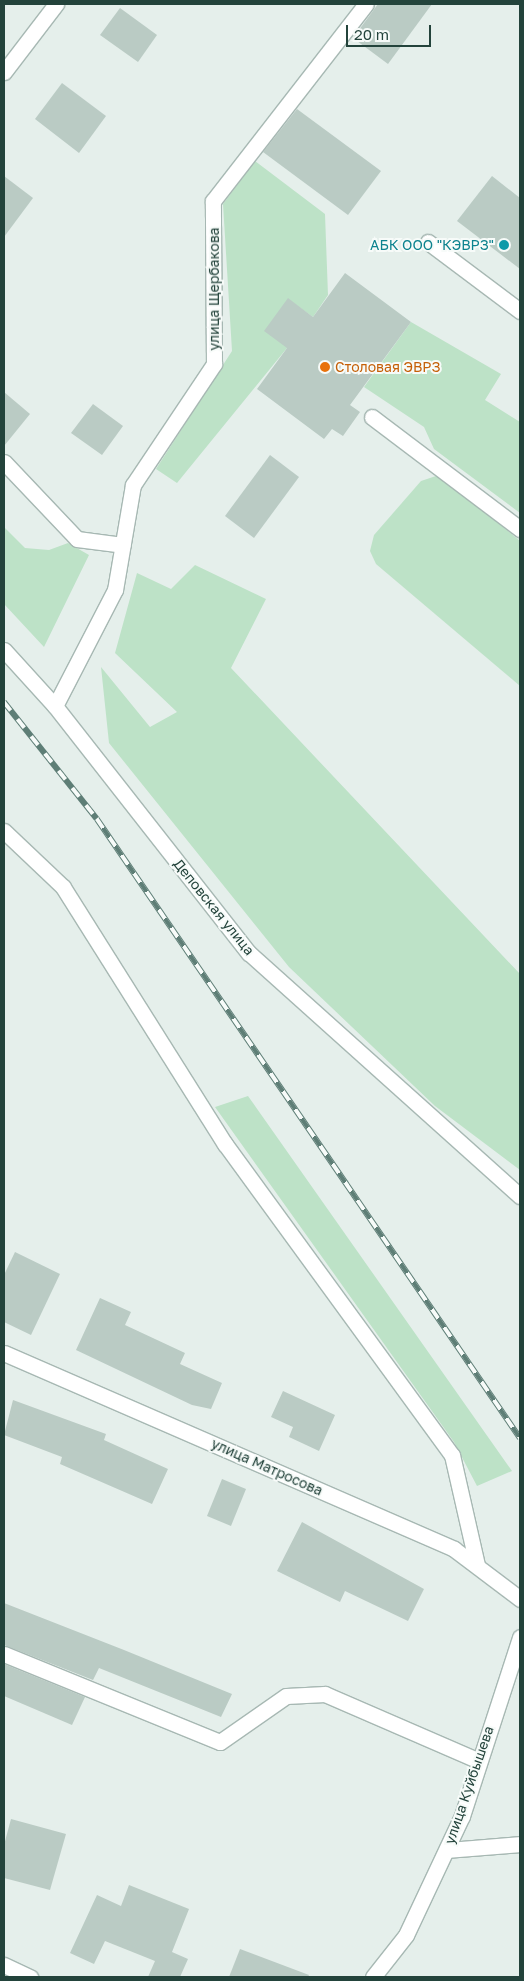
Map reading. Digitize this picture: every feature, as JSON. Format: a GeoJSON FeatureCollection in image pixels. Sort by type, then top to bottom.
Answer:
{"type":"FeatureCollection","features":[{"type":"Feature","properties":{"kind":"street"},"geometry":{"type":"LineString","coordinates":[[4,72],[56,4]]}},
{"type":"Feature","properties":{"kind":"street","name":"улица Щербакова"},"geometry":{"type":"LineString","coordinates":[[55,706],[116,590],[133,485],[214,364],[213,201],[366,4]]}},
{"type":"Feature","properties":{"kind":"street"},"geometry":{"type":"LineString","coordinates":[[428,242],[520,311]]}},
{"type":"Feature","properties":{"kind":"street"},"geometry":{"type":"LineString","coordinates":[[372,417],[520,529]]}},
{"type":"Feature","properties":{"kind":"street"},"geometry":{"type":"LineString","coordinates":[[4,462],[77,539],[123,545]]}},
{"type":"Feature","properties":{"kind":"street","name":"Деповская улица"},"geometry":{"type":"LineString","coordinates":[[4,650],[55,706],[249,953],[520,1196]]}},
{"type":"Feature","properties":{"kind":"street"},"geometry":{"type":"LineString","coordinates":[[4,831],[63,887],[225,1144],[452,1455],[478,1565]]}},
{"type":"Feature","properties":{"kind":"street","name":"улица Матросова"},"geometry":{"type":"LineString","coordinates":[[4,1353],[454,1548],[520,1599]]}},
{"type":"Feature","properties":{"kind":"street","name":"улица Куйбышева"},"geometry":{"type":"LineString","coordinates":[[373,1977],[406,1934],[447,1850],[520,1637]]}},
{"type":"Feature","properties":{"kind":"street"},"geometry":{"type":"LineString","coordinates":[[4,1654],[220,1742],[286,1696],[325,1694],[479,1761]]}},
{"type":"Feature","properties":{"kind":"street"},"geometry":{"type":"LineString","coordinates":[[447,1850],[520,1844]]}},
{"type":"Feature","properties":{"kind":"street"},"geometry":{"type":"LineString","coordinates":[[4,1965],[30,1977]]}},
{"type":"Feature","properties":{"kind":"green space"},"geometry":{"type":"Polygon","coordinates":[[[255,161],[325,214],[328,295],[313,317],[288,299],[287,348],[177,483],[156,469],[232,351],[223,204],[255,161]]]}},
{"type":"Feature","properties":{"kind":"green space"},"geometry":{"type":"Polygon","coordinates":[[[411,322],[501,374],[485,400],[520,422],[520,513],[434,449],[424,427],[364,387],[411,322]]]}},
{"type":"Feature","properties":{"kind":"green space"},"geometry":{"type":"Polygon","coordinates":[[[436,476],[449,482],[520,541],[520,686],[376,564],[370,551],[374,535],[421,481],[436,476]]]}},
{"type":"Feature","properties":{"kind":"green space"},"geometry":{"type":"Polygon","coordinates":[[[4,527],[25,548],[49,550],[68,543],[89,555],[44,647],[4,604],[4,527]]]}},
{"type":"Feature","properties":{"kind":"green space"},"geometry":{"type":"Polygon","coordinates":[[[195,565],[266,599],[231,668],[520,974],[520,1170],[435,1106],[289,967],[109,743],[101,667],[150,727],[177,712],[115,653],[137,573],[171,589],[195,565]]]}},
{"type":"Feature","properties":{"kind":"green space"},"geometry":{"type":"Polygon","coordinates":[[[248,1096],[512,1471],[477,1486],[454,1442],[215,1107],[248,1096]]]}},
{"type":"Feature","properties":{"kind":"building"},"geometry":{"type":"Polygon","coordinates":[[[378,4],[432,4],[388,64],[353,38],[378,4]]]}},
{"type":"Feature","properties":{"kind":"building"},"geometry":{"type":"Polygon","coordinates":[[[120,8],[157,35],[138,62],[100,35],[120,8]]]}},
{"type":"Feature","properties":{"kind":"building"},"geometry":{"type":"Polygon","coordinates":[[[62,83],[106,116],[79,153],[35,119],[62,83]]]}},
{"type":"Feature","properties":{"kind":"building"},"geometry":{"type":"Polygon","coordinates":[[[297,109],[381,171],[348,215],[263,152],[297,109]]]}},
{"type":"Feature","properties":{"kind":"building"},"geometry":{"type":"Polygon","coordinates":[[[4,176],[33,198],[4,237],[4,176]]]}},
{"type":"Feature","properties":{"kind":"building","name":"АБК ООО \"КЭВРЗ\""},"geometry":{"type":"Polygon","coordinates":[[[492,176],[520,198],[520,269],[457,221],[492,176]]]}},
{"type":"Feature","properties":{"kind":"building","name":"Столовая ЭВРЗ"},"geometry":{"type":"Polygon","coordinates":[[[345,273],[411,322],[350,405],[360,412],[343,436],[332,429],[324,439],[257,389],[287,348],[264,331],[288,298],[313,317],[345,273]]]}},
{"type":"Feature","properties":{"kind":"building"},"geometry":{"type":"Polygon","coordinates":[[[4,392],[30,414],[4,446],[4,392]]]}},
{"type":"Feature","properties":{"kind":"building"},"geometry":{"type":"Polygon","coordinates":[[[93,404],[123,426],[102,455],[71,433],[93,404]]]}},
{"type":"Feature","properties":{"kind":"building"},"geometry":{"type":"Polygon","coordinates":[[[270,455],[299,477],[254,538],[225,516],[270,455]]]}},
{"type":"Feature","properties":{"kind":"building"},"geometry":{"type":"Polygon","coordinates":[[[15,1252],[60,1274],[31,1335],[4,1322],[4,1275],[15,1252]]]}},
{"type":"Feature","properties":{"kind":"building"},"geometry":{"type":"Polygon","coordinates":[[[100,1298],[131,1312],[125,1325],[185,1353],[180,1364],[222,1383],[211,1409],[192,1405],[76,1350],[100,1298]]]}},
{"type":"Feature","properties":{"kind":"building"},"geometry":{"type":"Polygon","coordinates":[[[283,1391],[335,1415],[319,1451],[289,1437],[293,1427],[271,1417],[283,1391]]]}},
{"type":"Feature","properties":{"kind":"building"},"geometry":{"type":"Polygon","coordinates":[[[13,1400],[106,1434],[104,1440],[168,1469],[152,1504],[60,1464],[62,1457],[4,1435],[13,1400]]]}},
{"type":"Feature","properties":{"kind":"building"},"geometry":{"type":"Polygon","coordinates":[[[222,1479],[246,1489],[231,1526],[207,1516],[222,1479]]]}},
{"type":"Feature","properties":{"kind":"building"},"geometry":{"type":"Polygon","coordinates":[[[302,1522],[424,1589],[408,1621],[345,1591],[340,1602],[277,1571],[302,1522]]]}},
{"type":"Feature","properties":{"kind":"building"},"geometry":{"type":"Polygon","coordinates":[[[4,1603],[232,1694],[221,1717],[99,1668],[93,1680],[4,1645],[4,1603]]]}},
{"type":"Feature","properties":{"kind":"building"},"geometry":{"type":"Polygon","coordinates":[[[4,1664],[85,1697],[72,1725],[4,1696],[4,1664]]]}},
{"type":"Feature","properties":{"kind":"building"},"geometry":{"type":"Polygon","coordinates":[[[11,1819],[66,1834],[50,1890],[4,1878],[4,1845],[11,1819]]]}},
{"type":"Feature","properties":{"kind":"building"},"geometry":{"type":"Polygon","coordinates":[[[129,1885],[189,1909],[172,1952],[188,1959],[180,1977],[148,1977],[155,1961],[105,1941],[94,1964],[70,1953],[97,1895],[121,1906],[129,1885]]]}},
{"type":"Feature","properties":{"kind":"building"},"geometry":{"type":"Polygon","coordinates":[[[240,1949],[309,1975],[308,1977],[229,1977],[240,1949]]]}},
{"type":"Feature","properties":{"kind":"railway"},"geometry":{"type":"LineString","coordinates":[[4,702],[97,819],[520,1438]]}},
{"type":"Feature","properties":{"kind":"place","name":"АБК ООО \"КЭВРЗ\""},"geometry":{"type":"Point","coordinates":[504,245]}},
{"type":"Feature","properties":{"kind":"place","name":"Столовая ЭВРЗ"},"geometry":{"type":"Point","coordinates":[325,367]}}]}
